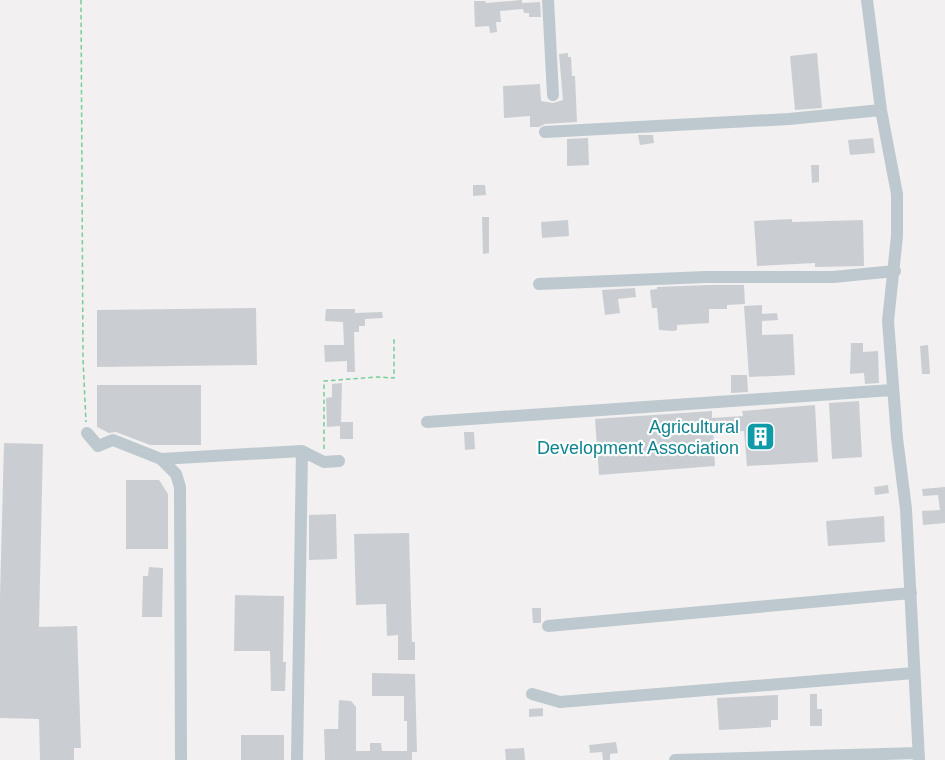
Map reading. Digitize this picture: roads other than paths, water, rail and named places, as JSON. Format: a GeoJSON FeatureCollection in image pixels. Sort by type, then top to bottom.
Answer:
{"type":"FeatureCollection","features":[{"type":"Feature","properties":{"kind":"street"},"geometry":{"type":"LineString","coordinates":[[548,0],[553,95]]}},
{"type":"Feature","properties":{"kind":"street"},"geometry":{"type":"LineString","coordinates":[[675,760],[918,756],[906,509],[892,390],[888,321],[895,271],[897,194],[881,110],[867,0]]}},
{"type":"Feature","properties":{"kind":"street"},"geometry":{"type":"LineString","coordinates":[[545,132],[789,119],[881,110]]}},
{"type":"Feature","properties":{"kind":"street"},"geometry":{"type":"LineString","coordinates":[[539,284],[705,277],[833,277],[895,271]]}},
{"type":"Feature","properties":{"kind":"street"},"geometry":{"type":"LineString","coordinates":[[427,422],[892,390]]}},
{"type":"Feature","properties":{"kind":"street"},"geometry":{"type":"LineString","coordinates":[[87,433],[98,446],[113,440],[161,459],[176,474],[180,487],[180,760]]}},
{"type":"Feature","properties":{"kind":"street"},"geometry":{"type":"LineString","coordinates":[[161,459],[302,451],[324,462],[339,461]]}},
{"type":"Feature","properties":{"kind":"street"},"geometry":{"type":"LineString","coordinates":[[297,760],[302,451]]}},
{"type":"Feature","properties":{"kind":"street"},"geometry":{"type":"LineString","coordinates":[[548,626],[911,593]]}},
{"type":"Feature","properties":{"kind":"street"},"geometry":{"type":"LineString","coordinates":[[532,694],[563,702],[914,673]]}},
{"type":"Feature","properties":{"kind":"place","name":"Agricultural Development Association"},"geometry":{"type":"Point","coordinates":[760,437]}}]}
